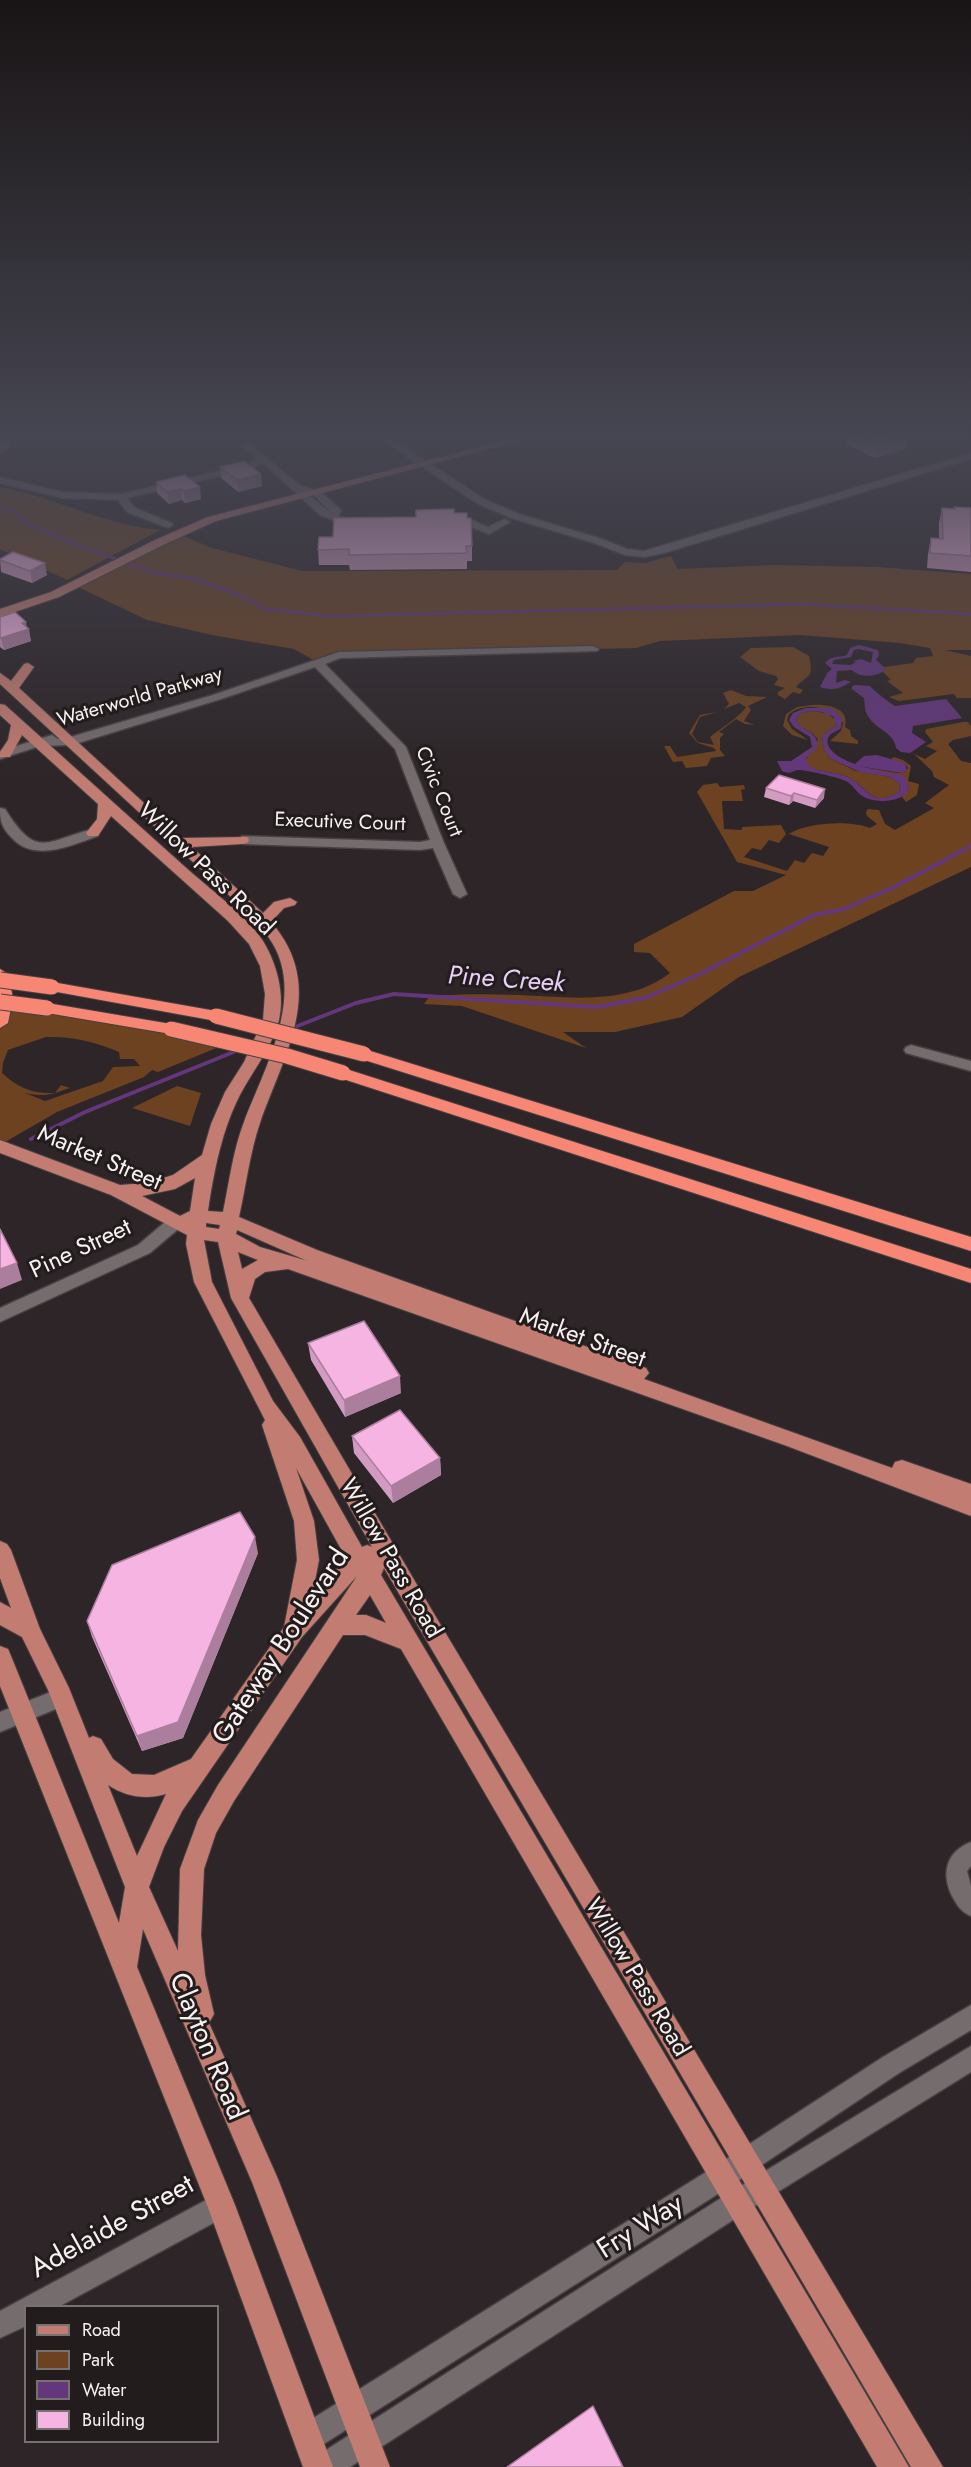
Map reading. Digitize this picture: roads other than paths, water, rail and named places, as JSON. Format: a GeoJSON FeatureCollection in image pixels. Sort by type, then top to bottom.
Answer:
{"type":"FeatureCollection","features":[{"type":"Feature","properties":{"kind":"highway"},"geometry":{"type":"LineString","coordinates":[[0,974],[7,991],[5,1013],[0,1023]]}},
{"type":"Feature","properties":{"kind":"highway"},"geometry":{"type":"LineString","coordinates":[[0,980],[216,1016],[364,1054],[971,1244]]}},
{"type":"Feature","properties":{"kind":"highway"},"geometry":{"type":"LineString","coordinates":[[0,1002],[171,1029],[287,1056],[971,1276]]}},
{"type":"Feature","properties":{"kind":"main road"},"geometry":{"type":"LineString","coordinates":[[2,610],[33,594],[78,580],[122,552]]}},
{"type":"Feature","properties":{"kind":"main road"},"geometry":{"type":"LineString","coordinates":[[2,610],[78,580],[134,552]]}},
{"type":"Feature","properties":{"kind":"main road"},"geometry":{"type":"LineString","coordinates":[[13,687],[28,667]]}},
{"type":"Feature","properties":{"kind":"main road","name":"Willow Pass Road"},"geometry":{"type":"LineString","coordinates":[[0,676],[210,870],[263,921],[277,938],[287,961],[292,988],[287,1031],[251,1125],[227,1228],[240,1298],[381,1545],[570,1866],[734,2169]]}},
{"type":"Feature","properties":{"kind":"main road","name":"Willow Pass Road"},"geometry":{"type":"LineString","coordinates":[[0,708],[105,801],[233,918],[256,942],[268,966],[273,994],[271,1020],[222,1117],[205,1173],[195,1244],[203,1282],[266,1406],[293,1443],[498,1794],[750,2195],[928,2467]]}},
{"type":"Feature","properties":{"kind":"main road"},"geometry":{"type":"LineString","coordinates":[[3,755],[17,735],[18,724]]}},
{"type":"Feature","properties":{"kind":"main road"},"geometry":{"type":"LineString","coordinates":[[93,833],[104,819],[105,801]]}},
{"type":"Feature","properties":{"kind":"main road"},"geometry":{"type":"LineString","coordinates":[[180,842],[242,840]]}},
{"type":"Feature","properties":{"kind":"main road"},"geometry":{"type":"LineString","coordinates":[[210,870],[217,854],[228,845],[242,840]]}},
{"type":"Feature","properties":{"kind":"main road"},"geometry":{"type":"LineString","coordinates":[[263,921],[279,905],[290,902]]}},
{"type":"Feature","properties":{"kind":"main road","name":"Market Street"},"geometry":{"type":"LineString","coordinates":[[0,1146],[117,1191],[177,1221],[227,1228],[311,1255],[971,1493]]}},
{"type":"Feature","properties":{"kind":"main road"},"geometry":{"type":"LineString","coordinates":[[117,1191],[142,1191],[166,1187],[195,1171],[211,1156]]}},
{"type":"Feature","properties":{"kind":"main road","name":"Market Street"},"geometry":{"type":"LineString","coordinates":[[227,1228],[254,1252],[302,1266],[794,1440],[971,1507]]}},
{"type":"Feature","properties":{"kind":"main road"},"geometry":{"type":"LineString","coordinates":[[240,1298],[247,1275],[261,1266],[279,1262],[302,1266]]}},
{"type":"Feature","properties":{"kind":"main road"},"geometry":{"type":"LineString","coordinates":[[387,1296],[409,1298],[441,1308],[452,1306],[460,1317],[499,1331],[512,1341]]}},
{"type":"Feature","properties":{"kind":"main road"},"geometry":{"type":"LineString","coordinates":[[266,1406],[304,1521],[308,1560],[294,1630]]}},
{"type":"Feature","properties":{"kind":"main road","name":"Gateway Boulevard"},"geometry":{"type":"LineString","coordinates":[[213,2061],[192,1975],[189,1935],[192,1869],[206,1828],[226,1793],[338,1625],[364,1568],[381,1545]]}},
{"type":"Feature","properties":{"kind":"main road","name":"Clayton Road"},"geometry":{"type":"LineString","coordinates":[[0,1550],[30,1630],[59,1692],[137,1887],[264,2179],[370,2454]]}},
{"type":"Feature","properties":{"kind":"main road","name":"Gateway Boulevard"},"geometry":{"type":"LineString","coordinates":[[124,1969],[137,1887],[154,1842],[174,1803],[294,1630],[364,1568]]}},
{"type":"Feature","properties":{"kind":"main road"},"geometry":{"type":"LineString","coordinates":[[0,1612],[12,1622],[30,1630]]}},
{"type":"Feature","properties":{"kind":"main road"},"geometry":{"type":"LineString","coordinates":[[338,1625],[366,1625],[408,1642]]}},
{"type":"Feature","properties":{"kind":"main road","name":"Clayton Road"},"geometry":{"type":"LineString","coordinates":[[0,1656],[10,1718],[124,1969],[221,2205],[309,2437],[318,2467]]}},
{"type":"Feature","properties":{"kind":"main road"},"geometry":{"type":"LineString","coordinates":[[59,1692],[80,1717],[99,1762],[118,1781],[141,1786],[164,1784],[200,1766]]}},
{"type":"Feature","properties":{"kind":"main road"},"geometry":{"type":"LineString","coordinates":[[498,1794],[507,1790],[514,1791],[570,1866]]}},
{"type":"Feature","properties":{"kind":"main road","name":"Willow Pass Road"},"geometry":{"type":"LineString","coordinates":[[750,2195],[894,2467]]}},
{"type":"Feature","properties":{"kind":"street"},"geometry":{"type":"LineString","coordinates":[[601,552],[620,560],[656,552]]}},
{"type":"Feature","properties":{"kind":"street"},"geometry":{"type":"LineString","coordinates":[[617,552],[652,562],[684,552]]}},
{"type":"Feature","properties":{"kind":"street","name":"Waterworld Parkway"},"geometry":{"type":"LineString","coordinates":[[3,755],[239,690],[339,656],[593,650]]}},
{"type":"Feature","properties":{"kind":"street","name":"Civic Court"},"geometry":{"type":"LineString","coordinates":[[317,662],[400,747],[437,843],[460,894]]}},
{"type":"Feature","properties":{"kind":"street"},"geometry":{"type":"LineString","coordinates":[[0,812],[23,842],[40,847],[57,846],[93,833]]}},
{"type":"Feature","properties":{"kind":"street","name":"Executive Court"},"geometry":{"type":"LineString","coordinates":[[242,840],[420,846],[437,843]]}},
{"type":"Feature","properties":{"kind":"street"},"geometry":{"type":"LineString","coordinates":[[911,1050],[971,1066]]}},
{"type":"Feature","properties":{"kind":"street","name":"Pine Street"},"geometry":{"type":"LineString","coordinates":[[0,1315],[144,1249],[177,1221]]}},
{"type":"Feature","properties":{"kind":"street"},"geometry":{"type":"LineString","coordinates":[[10,1718],[59,1692]]}},
{"type":"Feature","properties":{"kind":"street"},"geometry":{"type":"LineString","coordinates":[[971,1853],[960,1860],[956,1872],[959,1889],[971,1905]]}},
{"type":"Feature","properties":{"kind":"street","name":"Fry Way"},"geometry":{"type":"LineString","coordinates":[[309,2437],[734,2169],[882,2071],[971,2017]]}},
{"type":"Feature","properties":{"kind":"street","name":"Fry Way"},"geometry":{"type":"LineString","coordinates":[[325,2467],[370,2454],[750,2195],[971,2058]]}},
{"type":"Feature","properties":{"kind":"street","name":"Adelaide Street"},"geometry":{"type":"LineString","coordinates":[[39,2305],[221,2205]]}},
{"type":"Feature","properties":{"kind":"street","name":"Adelaide Street"},"geometry":{"type":"LineString","coordinates":[[0,2325],[24,2313]]}},
{"type":"Feature","properties":{"kind":"water"},"geometry":{"type":"Polygon","coordinates":[[[859,645],[878,650],[879,655],[876,660],[885,668],[884,671],[868,676],[852,670],[837,671],[836,683],[845,680],[851,682],[836,689],[820,687],[827,673],[832,669],[825,663],[833,658],[847,655],[850,648],[859,645]],[[854,650],[851,657],[834,660],[832,664],[851,665],[856,662],[853,661],[861,659],[871,663],[873,652],[854,650]]]}},
{"type":"Feature","properties":{"kind":"water"},"geometry":{"type":"Polygon","coordinates":[[[852,686],[870,686],[895,706],[946,699],[962,718],[913,726],[912,733],[926,742],[910,753],[901,752],[896,748],[892,738],[871,721],[865,709],[864,698],[852,689],[852,686]]]}},
{"type":"Feature","properties":{"kind":"water"},"geometry":{"type":"Polygon","coordinates":[[[806,708],[832,708],[842,718],[841,728],[831,734],[827,741],[831,750],[841,758],[855,764],[864,756],[877,755],[905,763],[907,771],[902,773],[857,766],[904,776],[909,788],[905,795],[897,799],[873,800],[862,796],[850,784],[840,779],[806,771],[797,770],[789,773],[782,771],[777,761],[791,761],[812,747],[810,737],[794,727],[789,720],[793,713],[806,708]],[[823,712],[801,713],[796,719],[801,727],[816,737],[817,748],[806,758],[808,765],[852,779],[874,797],[889,797],[899,792],[900,784],[891,777],[860,772],[831,759],[824,750],[822,737],[836,726],[837,722],[834,722],[834,717],[823,712]]]}},
{"type":"Feature","properties":{"kind":"waterway"},"geometry":{"type":"LineString","coordinates":[[97,552],[155,573],[197,579],[248,599],[266,609],[331,616],[806,604],[971,614]]}},
{"type":"Feature","properties":{"kind":"waterway","name":"Pine Creek"},"geometry":{"type":"LineString","coordinates":[[290,1029],[356,1003],[394,994],[597,1007],[645,998],[700,974],[814,915],[844,909],[894,887],[971,846]]}},
{"type":"Feature","properties":{"kind":"waterway","name":"Pine Creek"},"geometry":{"type":"LineString","coordinates":[[31,1139],[85,1112],[241,1049]]}}]}
